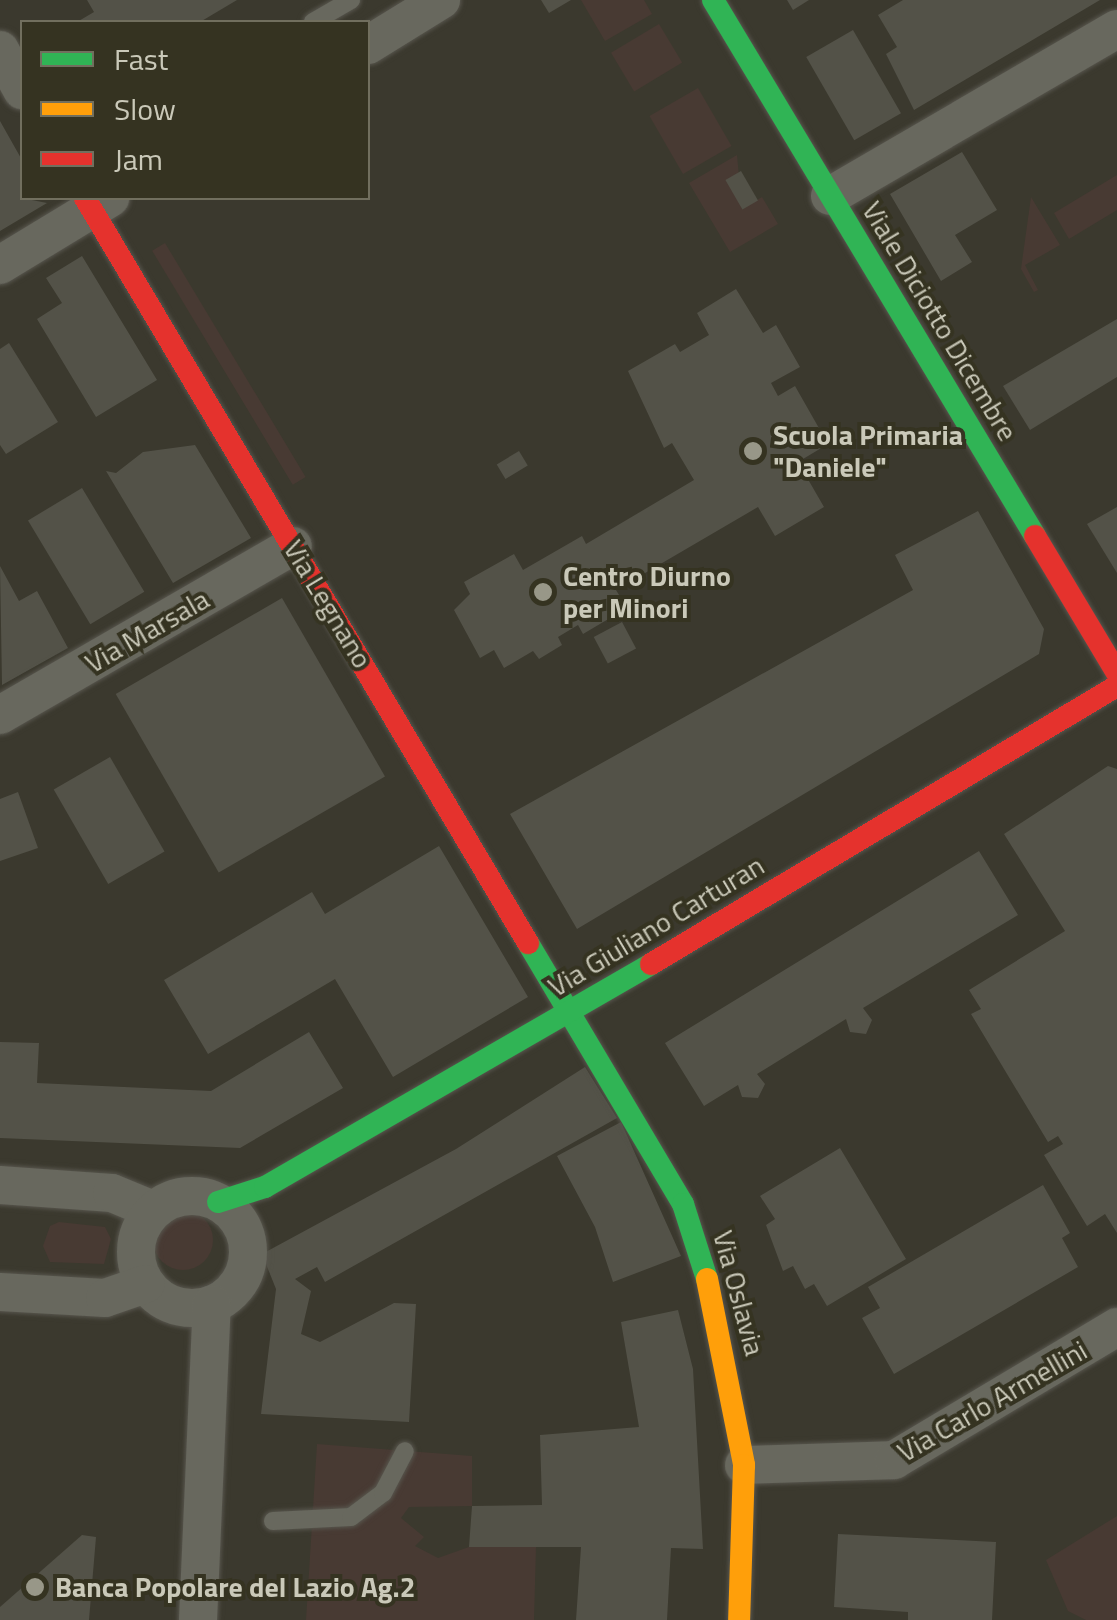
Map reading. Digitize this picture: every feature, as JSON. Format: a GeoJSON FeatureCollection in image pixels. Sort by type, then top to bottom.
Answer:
{"type":"FeatureCollection","features":[{"type":"Feature","properties":{"kind":"street"},"geometry":{"type":"LineString","coordinates":[[370,44],[441,0]]}},
{"type":"Feature","properties":{"kind":"street","name":"Viale Diciotto Dicembre"},"geometry":{"type":"LineString","coordinates":[[713,0],[1117,673]]}},
{"type":"Feature","properties":{"kind":"street"},"geometry":{"type":"LineString","coordinates":[[830,196],[1117,28]]}},
{"type":"Feature","properties":{"kind":"street"},"geometry":{"type":"LineString","coordinates":[[0,50],[20,86]]}},
{"type":"Feature","properties":{"kind":"street"},"geometry":{"type":"LineString","coordinates":[[0,265],[96,201]]}},
{"type":"Feature","properties":{"kind":"street","name":"Via Legnano"},"geometry":{"type":"LineString","coordinates":[[96,201],[293,546],[571,1012]]}},
{"type":"Feature","properties":{"kind":"street","name":"Via Marsala"},"geometry":{"type":"LineString","coordinates":[[0,715],[293,546]]}},
{"type":"Feature","properties":{"kind":"street","name":"Via Giuliano Carturan"},"geometry":{"type":"LineString","coordinates":[[218,1202],[265,1187],[571,1012],[1117,686]]}},
{"type":"Feature","properties":{"kind":"street","name":"Via Oslavia"},"geometry":{"type":"LineString","coordinates":[[571,1012],[683,1204],[710,1289],[744,1465],[739,1620]]}},
{"type":"Feature","properties":{"kind":"street"},"geometry":{"type":"LineString","coordinates":[[0,1185],[112,1193],[153,1210]]}},
{"type":"Feature","properties":{"kind":"street"},"geometry":{"type":"LineString","coordinates":[[184,1196],[218,1202],[243,1228],[247,1264],[228,1295],[212,1304],[176,1306],[146,1284],[135,1254],[153,1210],[184,1196]]}},
{"type":"Feature","properties":{"kind":"street"},"geometry":{"type":"LineString","coordinates":[[0,1292],[105,1298],[146,1284]]}},
{"type":"Feature","properties":{"kind":"street"},"geometry":{"type":"LineString","coordinates":[[198,1620],[212,1304]]}},
{"type":"Feature","properties":{"kind":"street","name":"Via Carlo Armellini"},"geometry":{"type":"LineString","coordinates":[[744,1465],[894,1460],[1117,1327]]}},
{"type":"Feature","properties":{"kind":"lane"},"geometry":{"type":"LineString","coordinates":[[316,20],[351,0]]}},
{"type":"Feature","properties":{"kind":"lane"},"geometry":{"type":"LineString","coordinates":[[273,1521],[351,1517],[383,1493],[405,1451]]}},
{"type":"Feature","properties":{"kind":"shaded area"},"geometry":{"type":"Polygon","coordinates":[[[581,0],[644,0],[652,14],[605,41],[581,0]]]}},
{"type":"Feature","properties":{"kind":"shaded area"},"geometry":{"type":"Polygon","coordinates":[[[659,24],[682,63],[634,91],[611,53],[659,24]]]}},
{"type":"Feature","properties":{"kind":"shaded area"},"geometry":{"type":"Polygon","coordinates":[[[698,88],[732,146],[683,174],[650,116],[698,88]]]}},
{"type":"Feature","properties":{"kind":"shaded area"},"geometry":{"type":"Polygon","coordinates":[[[737,155],[742,209],[762,197],[778,224],[730,252],[689,183],[737,155]]]}},
{"type":"Feature","properties":{"kind":"shaded area"},"geometry":{"type":"Polygon","coordinates":[[[1117,175],[1117,210],[1069,239],[1054,213],[1117,175]]]}},
{"type":"Feature","properties":{"kind":"shaded area"},"geometry":{"type":"Polygon","coordinates":[[[1031,197],[1060,245],[1025,265],[1038,290],[1034,292],[1021,269],[1031,197]]]}},
{"type":"Feature","properties":{"kind":"shaded area"},"geometry":{"type":"Polygon","coordinates":[[[165,243],[306,477],[293,485],[152,251],[165,243]]]}},
{"type":"Feature","properties":{"kind":"shaded area"},"geometry":{"type":"Polygon","coordinates":[[[183,1210],[204,1219],[213,1240],[204,1261],[183,1270],[162,1261],[153,1240],[162,1219],[183,1210]]]}},
{"type":"Feature","properties":{"kind":"shaded area"},"geometry":{"type":"Polygon","coordinates":[[[59,1222],[105,1227],[111,1239],[104,1264],[50,1262],[43,1246],[50,1226],[59,1222]]]}},
{"type":"Feature","properties":{"kind":"shaded area"},"geometry":{"type":"Polygon","coordinates":[[[317,1444],[472,1456],[472,1506],[409,1507],[401,1518],[424,1537],[415,1546],[438,1558],[469,1547],[536,1547],[534,1620],[306,1620],[317,1444]]]}},
{"type":"Feature","properties":{"kind":"shaded area"},"geometry":{"type":"Polygon","coordinates":[[[1117,1516],[1117,1620],[1086,1620],[1068,1611],[1046,1560],[1117,1516]]]}},
{"type":"Feature","properties":{"kind":"building"},"geometry":{"type":"Polygon","coordinates":[[[87,0],[237,0],[203,20],[80,20],[94,12],[87,0]]]}},
{"type":"Feature","properties":{"kind":"building"},"geometry":{"type":"Polygon","coordinates":[[[541,0],[571,0],[549,13],[541,0]]]}},
{"type":"Feature","properties":{"kind":"building"},"geometry":{"type":"Polygon","coordinates":[[[787,0],[809,0],[793,10],[787,0]]]}},
{"type":"Feature","properties":{"kind":"building"},"geometry":{"type":"Polygon","coordinates":[[[903,0],[1100,0],[914,110],[886,54],[897,47],[878,15],[903,0]]]}},
{"type":"Feature","properties":{"kind":"building"},"geometry":{"type":"Polygon","coordinates":[[[853,30],[901,113],[854,140],[806,57],[853,30]]]}},
{"type":"Feature","properties":{"kind":"building"},"geometry":{"type":"Polygon","coordinates":[[[0,121],[20,156],[20,200],[47,203],[0,231],[0,121]]]}},
{"type":"Feature","properties":{"kind":"building"},"geometry":{"type":"Polygon","coordinates":[[[962,152],[997,210],[955,235],[972,262],[941,281],[890,194],[962,152]]]}},
{"type":"Feature","properties":{"kind":"building"},"geometry":{"type":"Polygon","coordinates":[[[741,171],[758,200],[742,209],[725,180],[741,171]]]}},
{"type":"Feature","properties":{"kind":"building"},"geometry":{"type":"Polygon","coordinates":[[[82,256],[157,380],[96,417],[37,319],[62,303],[46,278],[82,256]]]}},
{"type":"Feature","properties":{"kind":"building"},"geometry":{"type":"Polygon","coordinates":[[[736,289],[763,333],[776,325],[800,367],[771,383],[778,396],[795,386],[828,444],[798,462],[824,507],[775,536],[758,507],[616,590],[627,608],[583,634],[578,625],[558,637],[562,645],[539,659],[533,651],[504,668],[494,650],[480,658],[454,610],[470,594],[464,582],[514,554],[523,570],[582,536],[586,544],[694,480],[672,443],[664,448],[628,371],[675,344],[680,352],[709,335],[697,313],[736,289]]]}},
{"type":"Feature","properties":{"kind":"building"},"geometry":{"type":"Polygon","coordinates":[[[1117,319],[1117,377],[1030,430],[1003,386],[1117,319]]]}},
{"type":"Feature","properties":{"kind":"building"},"geometry":{"type":"Polygon","coordinates":[[[9,343],[58,422],[6,454],[0,445],[0,349],[9,343]]]}},
{"type":"Feature","properties":{"kind":"building"},"geometry":{"type":"Polygon","coordinates":[[[195,445],[251,538],[173,583],[106,471],[116,473],[143,452],[195,445]]]}},
{"type":"Feature","properties":{"kind":"building"},"geometry":{"type":"Polygon","coordinates":[[[519,451],[528,466],[505,479],[497,464],[519,451]]]}},
{"type":"Feature","properties":{"kind":"building"},"geometry":{"type":"Polygon","coordinates":[[[82,488],[144,592],[90,624],[28,520],[82,488]]]}},
{"type":"Feature","properties":{"kind":"building"},"geometry":{"type":"Polygon","coordinates":[[[1117,507],[1117,573],[1087,524],[1117,507]]]}},
{"type":"Feature","properties":{"kind":"building"},"geometry":{"type":"Polygon","coordinates":[[[978,511],[1044,629],[1039,654],[577,929],[510,814],[913,590],[895,555],[978,511]]]}},
{"type":"Feature","properties":{"kind":"building"},"geometry":{"type":"Polygon","coordinates":[[[0,566],[19,601],[37,591],[68,648],[2,685],[0,566]]]}},
{"type":"Feature","properties":{"kind":"building"},"geometry":{"type":"Polygon","coordinates":[[[282,598],[385,776],[219,872],[116,694],[282,598]]]}},
{"type":"Feature","properties":{"kind":"building"},"geometry":{"type":"Polygon","coordinates":[[[622,622],[636,648],[608,664],[594,637],[622,622]]]}},
{"type":"Feature","properties":{"kind":"building"},"geometry":{"type":"Polygon","coordinates":[[[110,757],[164,851],[108,884],[54,790],[110,757]]]}},
{"type":"Feature","properties":{"kind":"building"},"geometry":{"type":"Polygon","coordinates":[[[1108,766],[1117,769],[1117,1233],[1105,1214],[1087,1226],[1044,1155],[1063,1144],[1058,1136],[1048,1142],[971,1014],[981,1009],[969,990],[1065,931],[1004,834],[1108,766]]]}},
{"type":"Feature","properties":{"kind":"building"},"geometry":{"type":"Polygon","coordinates":[[[18,792],[38,848],[0,861],[0,799],[18,792]]]}},
{"type":"Feature","properties":{"kind":"building"},"geometry":{"type":"Polygon","coordinates":[[[439,846],[528,997],[393,1077],[335,979],[208,1054],[164,980],[312,892],[325,914],[439,846]]]}},
{"type":"Feature","properties":{"kind":"building"},"geometry":{"type":"Polygon","coordinates":[[[979,851],[1018,915],[863,1008],[872,1020],[866,1034],[850,1032],[846,1019],[757,1074],[765,1084],[758,1098],[742,1097],[738,1085],[704,1106],[665,1043],[979,851]]]}},
{"type":"Feature","properties":{"kind":"building"},"geometry":{"type":"Polygon","coordinates":[[[309,1032],[343,1088],[240,1148],[0,1138],[0,1042],[39,1043],[37,1083],[211,1091],[309,1032]]]}},
{"type":"Feature","properties":{"kind":"building"},"geometry":{"type":"Polygon","coordinates":[[[585,1067],[617,1118],[325,1282],[317,1267],[295,1279],[311,1291],[301,1334],[320,1342],[394,1303],[416,1304],[409,1422],[261,1414],[276,1289],[262,1254],[456,1149],[585,1067]]]}},
{"type":"Feature","properties":{"kind":"building"},"geometry":{"type":"Polygon","coordinates":[[[621,1122],[681,1256],[613,1282],[595,1227],[557,1156],[621,1122]]]}},
{"type":"Feature","properties":{"kind":"building"},"geometry":{"type":"Polygon","coordinates":[[[840,1148],[906,1259],[827,1306],[814,1284],[805,1289],[793,1266],[783,1271],[766,1225],[775,1219],[760,1196],[840,1148]]]}},
{"type":"Feature","properties":{"kind":"building"},"geometry":{"type":"Polygon","coordinates":[[[1043,1185],[1070,1233],[1062,1238],[1078,1267],[894,1374],[862,1318],[880,1308],[868,1287],[1043,1185]]]}},
{"type":"Feature","properties":{"kind":"building"},"geometry":{"type":"Polygon","coordinates":[[[678,1310],[693,1369],[703,1549],[671,1548],[667,1620],[576,1620],[581,1547],[469,1547],[472,1506],[542,1505],[540,1435],[639,1427],[621,1322],[678,1310]]]}},
{"type":"Feature","properties":{"kind":"building"},"geometry":{"type":"Polygon","coordinates":[[[838,1534],[996,1542],[992,1620],[908,1620],[908,1612],[834,1607],[838,1534]]]}},
{"type":"Feature","properties":{"kind":"building"},"geometry":{"type":"Polygon","coordinates":[[[82,1535],[96,1537],[89,1620],[0,1620],[0,1607],[82,1535]]]}},
{"type":"Feature","properties":{"kind":"traffic: fast"},"geometry":{"type":"LineString","coordinates":[[713,0],[1035,536]]}},
{"type":"Feature","properties":{"kind":"traffic: fast"},"geometry":{"type":"LineString","coordinates":[[528,943],[683,1204],[707,1279]]}},
{"type":"Feature","properties":{"kind":"traffic: fast"},"geometry":{"type":"LineString","coordinates":[[218,1202],[265,1187],[651,964]]}},
{"type":"Feature","properties":{"kind":"traffic: slow"},"geometry":{"type":"LineString","coordinates":[[707,1279],[744,1465],[739,1620]]}},
{"type":"Feature","properties":{"kind":"traffic: jam"},"geometry":{"type":"LineString","coordinates":[[86,200],[528,943]]}},
{"type":"Feature","properties":{"kind":"traffic: jam"},"geometry":{"type":"LineString","coordinates":[[1035,536],[1117,673]]}},
{"type":"Feature","properties":{"kind":"traffic: jam"},"geometry":{"type":"LineString","coordinates":[[651,964],[1117,686]]}},
{"type":"Feature","properties":{"kind":"place","name":"Scuola Primaria \"Daniele\""},"geometry":{"type":"Point","coordinates":[753,451]}},
{"type":"Feature","properties":{"kind":"place","name":"Centro Diurno per Minori"},"geometry":{"type":"Point","coordinates":[543,592]}},
{"type":"Feature","properties":{"kind":"place","name":"Banca Popolare del Lazio Ag.2"},"geometry":{"type":"Point","coordinates":[35,1587]}}]}
